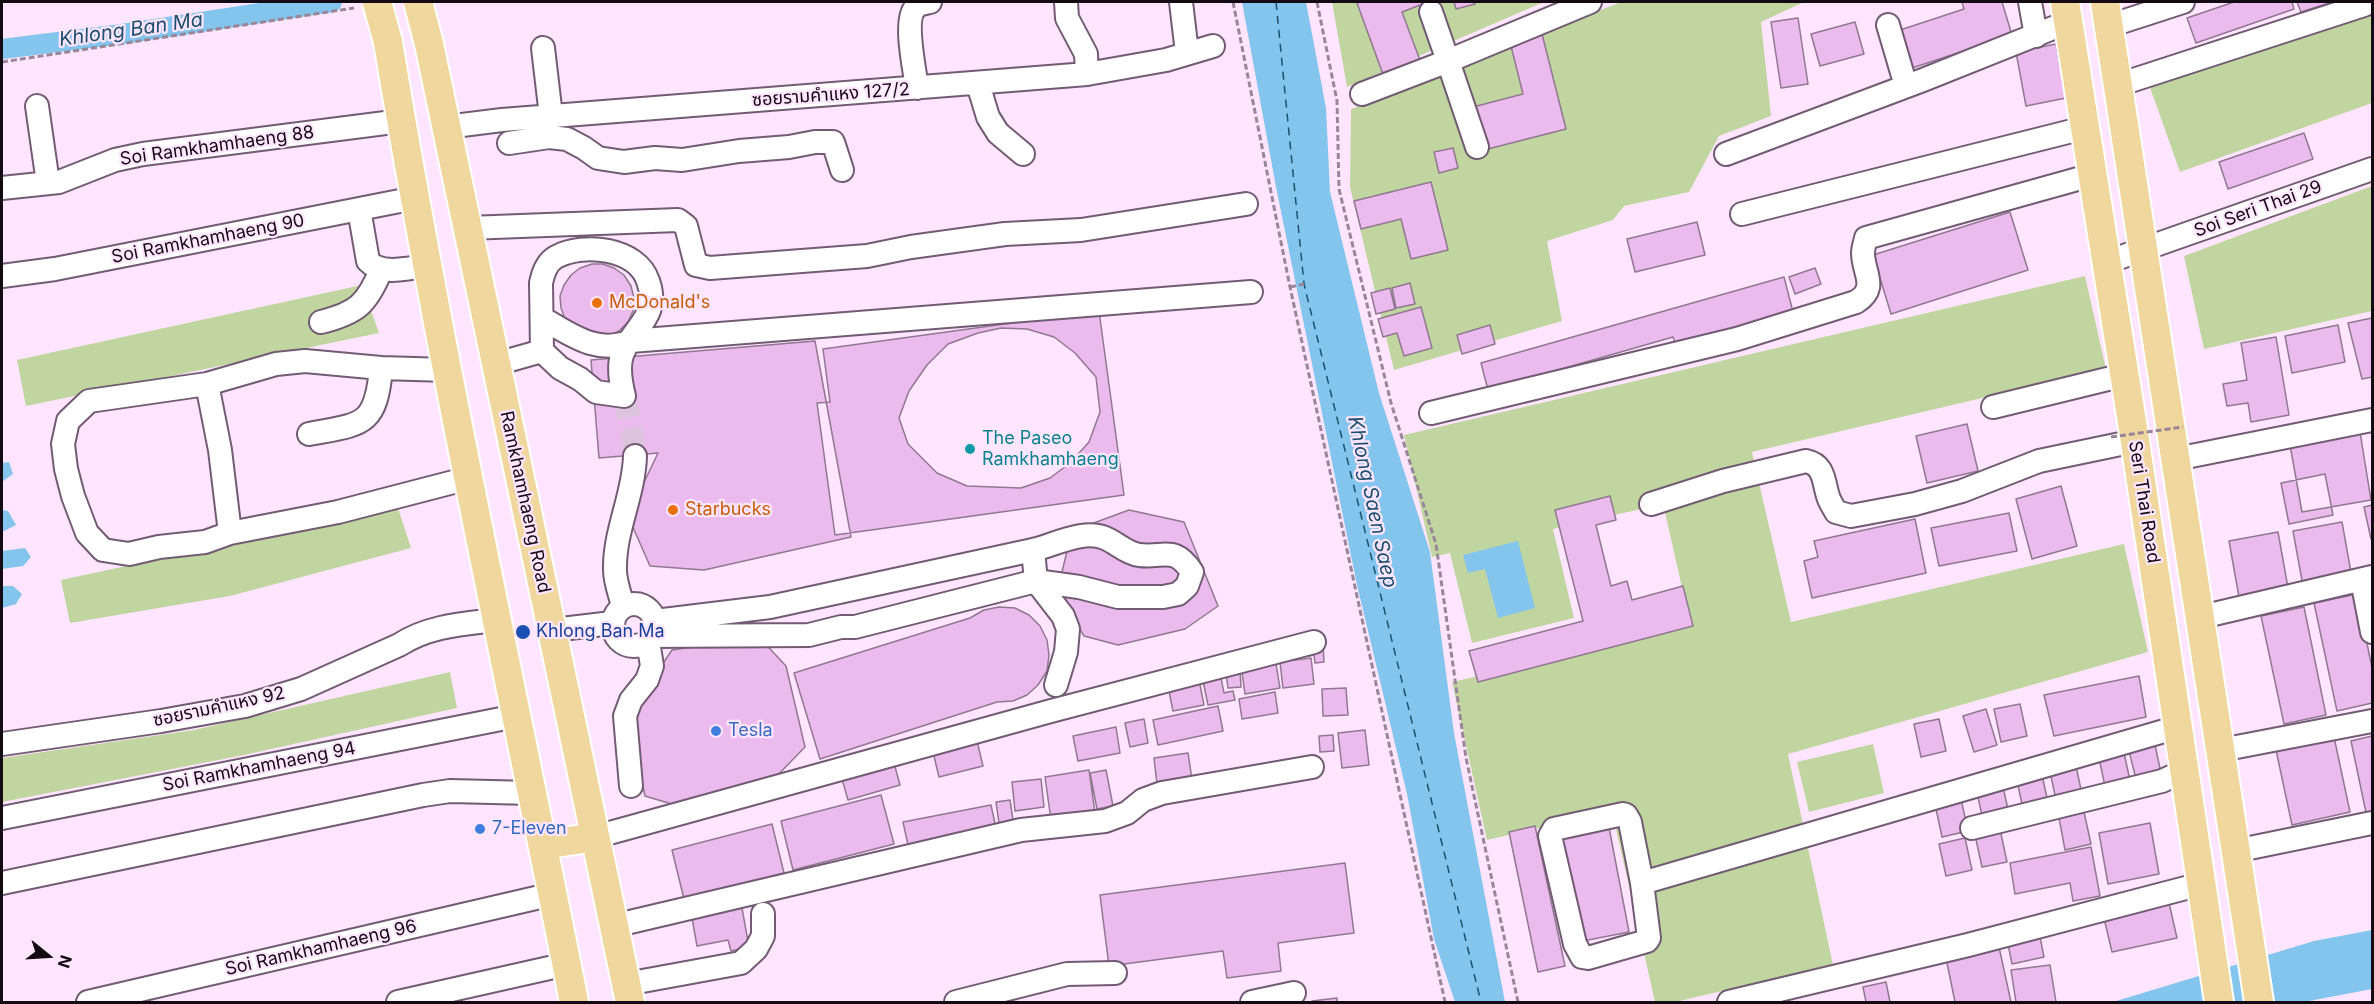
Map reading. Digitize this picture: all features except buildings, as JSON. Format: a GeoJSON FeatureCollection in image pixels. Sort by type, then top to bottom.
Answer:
{"type":"FeatureCollection","features":[{"type":"Feature","properties":{"kind":"main road","name":"Ramkhamhaeng Road"},"geometry":{"type":"LineString","coordinates":[[418,2],[468,228],[628,993]]}},
{"type":"Feature","properties":{"kind":"main road"},"geometry":{"type":"LineString","coordinates":[[368,4],[388,42],[426,266],[495,620],[574,1002]]}},
{"type":"Feature","properties":{"kind":"main road","name":"Seri Thai Road"},"geometry":{"type":"LineString","coordinates":[[2066,12],[2124,375],[2123,439],[2178,727],[2219,1002]]}},
{"type":"Feature","properties":{"kind":"main road"},"geometry":{"type":"LineString","coordinates":[[2107,14],[2259,1002]]}},
{"type":"Feature","properties":{"kind":"main road"},"geometry":{"type":"LineString","coordinates":[[543,845],[595,837]]}},
{"type":"Feature","properties":{"kind":"street"},"geometry":{"type":"LineString","coordinates":[[917,88],[910,29],[912,14],[916,7],[930,2]]}},
{"type":"Feature","properties":{"kind":"street"},"geometry":{"type":"LineString","coordinates":[[1066,2],[1067,18],[1086,54],[1086,74]]}},
{"type":"Feature","properties":{"kind":"street"},"geometry":{"type":"LineString","coordinates":[[1181,2],[1188,53]]}},
{"type":"Feature","properties":{"kind":"street"},"geometry":{"type":"LineString","coordinates":[[1362,94],[1449,61],[1590,2]]}},
{"type":"Feature","properties":{"kind":"street"},"geometry":{"type":"LineString","coordinates":[[2030,2],[2036,36]]}},
{"type":"Feature","properties":{"kind":"street"},"geometry":{"type":"LineString","coordinates":[[2107,14],[2184,2]]}},
{"type":"Feature","properties":{"kind":"street"},"geometry":{"type":"LineString","coordinates":[[2118,85],[2364,5],[2364,2]]}},
{"type":"Feature","properties":{"kind":"street"},"geometry":{"type":"LineString","coordinates":[[1431,12],[1477,147]]}},
{"type":"Feature","properties":{"kind":"street"},"geometry":{"type":"LineString","coordinates":[[1726,153],[2036,36],[2066,12]]}},
{"type":"Feature","properties":{"kind":"street"},"geometry":{"type":"LineString","coordinates":[[1888,25],[1906,86]]}},
{"type":"Feature","properties":{"kind":"street","name":"ซอยรามคำแหง 127/2"},"geometry":{"type":"LineString","coordinates":[[446,127],[551,116],[1086,74],[1133,67],[1213,46]]}},
{"type":"Feature","properties":{"kind":"street"},"geometry":{"type":"LineString","coordinates":[[543,48],[551,116]]}},
{"type":"Feature","properties":{"kind":"street"},"geometry":{"type":"LineString","coordinates":[[978,84],[988,117],[998,133],[1023,154]]}},
{"type":"Feature","properties":{"kind":"street"},"geometry":{"type":"LineString","coordinates":[[37,106],[48,183]]}},
{"type":"Feature","properties":{"kind":"street","name":"Soi Ramkhamhaeng 88"},"geometry":{"type":"LineString","coordinates":[[2,188],[70,178],[115,160],[143,154],[401,121]]}},
{"type":"Feature","properties":{"kind":"street"},"geometry":{"type":"LineString","coordinates":[[1742,213],[2084,128]]}},
{"type":"Feature","properties":{"kind":"street"},"geometry":{"type":"LineString","coordinates":[[509,143],[549,137],[567,139],[598,158],[624,162],[655,158],[682,160],[739,151],[833,142],[842,170]]}},
{"type":"Feature","properties":{"kind":"street","name":"Soi Seri Thai 29"},"geometry":{"type":"LineString","coordinates":[[2107,262],[2373,169]]}},
{"type":"Feature","properties":{"kind":"street"},"geometry":{"type":"LineString","coordinates":[[1431,413],[1737,339],[1856,302],[1864,297],[1868,288],[1868,271],[1863,251],[1866,238],[2092,175]]}},
{"type":"Feature","properties":{"kind":"street","name":"Soi Ramkhamhaeng 90"},"geometry":{"type":"LineString","coordinates":[[2,276],[55,269],[415,198]]}},
{"type":"Feature","properties":{"kind":"street"},"geometry":{"type":"LineString","coordinates":[[468,228],[678,220],[686,226],[696,265],[710,268],[867,256],[911,247],[1005,234],[1081,230],[1246,204]]}},
{"type":"Feature","properties":{"kind":"street"},"geometry":{"type":"LineString","coordinates":[[359,209],[368,261],[381,270],[426,266]]}},
{"type":"Feature","properties":{"kind":"street"},"geometry":{"type":"LineString","coordinates":[[594,249],[617,253],[626,257],[645,273],[652,297],[650,312],[622,356],[624,396],[596,392],[580,379],[560,368],[542,351],[542,318],[543,273],[555,257],[580,250],[594,249]]}},
{"type":"Feature","properties":{"kind":"street"},"geometry":{"type":"LineString","coordinates":[[321,322],[339,318],[366,301],[381,270]]}},
{"type":"Feature","properties":{"kind":"street"},"geometry":{"type":"LineString","coordinates":[[542,318],[583,341],[617,347],[631,341],[1251,292]]}},
{"type":"Feature","properties":{"kind":"street"},"geometry":{"type":"LineString","coordinates":[[496,364],[542,351]]}},
{"type":"Feature","properties":{"kind":"street"},"geometry":{"type":"LineString","coordinates":[[447,370],[381,368],[305,361],[276,364],[207,384],[89,401],[68,421],[63,444],[66,469],[87,533],[103,549],[129,554],[159,547],[205,542],[230,533],[338,512],[469,478]]}},
{"type":"Feature","properties":{"kind":"street"},"geometry":{"type":"LineString","coordinates":[[309,434],[354,426],[365,418],[374,408],[381,368]]}},
{"type":"Feature","properties":{"kind":"street"},"geometry":{"type":"LineString","coordinates":[[1993,407],[2124,375]]}},
{"type":"Feature","properties":{"kind":"street"},"geometry":{"type":"LineString","coordinates":[[207,384],[220,450],[230,533]]}},
{"type":"Feature","properties":{"kind":"street"},"geometry":{"type":"LineString","coordinates":[[2176,459],[2373,420]]}},
{"type":"Feature","properties":{"kind":"street"},"geometry":{"type":"LineString","coordinates":[[1651,504],[1723,481],[1806,461],[1815,463],[1822,471],[1829,499],[1836,512],[1851,516],[1962,492],[2039,461],[2123,439]]}},
{"type":"Feature","properties":{"kind":"street"},"geometry":{"type":"LineString","coordinates":[[635,456],[632,487],[615,558],[618,614],[616,636],[627,645],[634,646],[652,633],[1032,550],[1079,537],[1103,537],[1128,552],[1140,555],[1178,556],[1192,572],[1187,586],[1178,594],[1163,597],[1118,597],[1079,587],[1036,581],[855,627],[841,627],[809,635],[652,633]]}},
{"type":"Feature","properties":{"kind":"street"},"geometry":{"type":"LineString","coordinates":[[1032,550],[1036,581],[1063,616],[1068,629],[1066,652],[1056,685]]}},
{"type":"Feature","properties":{"kind":"street"},"geometry":{"type":"LineString","coordinates":[[2201,617],[2367,579],[2373,632]]}},
{"type":"Feature","properties":{"kind":"street"},"geometry":{"type":"LineString","coordinates":[[553,630],[618,614],[637,604],[643,605],[653,615],[652,666],[647,680],[631,700],[625,717],[631,786]]}},
{"type":"Feature","properties":{"kind":"street","name":"ซอยรามคําแหง 92"},"geometry":{"type":"LineString","coordinates":[[2,744],[161,721],[245,706],[301,689],[399,645],[411,637],[440,627],[495,620]]}},
{"type":"Feature","properties":{"kind":"street"},"geometry":{"type":"LineString","coordinates":[[595,837],[1051,711],[1314,642]]}},
{"type":"Feature","properties":{"kind":"street","name":"Soi Ramkhamhaeng 94"},"geometry":{"type":"LineString","coordinates":[[2,818],[516,716]]}},
{"type":"Feature","properties":{"kind":"street"},"geometry":{"type":"LineString","coordinates":[[2221,750],[2373,721]]}},
{"type":"Feature","properties":{"kind":"street"},"geometry":{"type":"LineString","coordinates":[[1645,882],[1830,826],[2178,727]]}},
{"type":"Feature","properties":{"kind":"street"},"geometry":{"type":"LineString","coordinates":[[613,926],[1021,830],[1105,821],[1127,813],[1143,800],[1162,793],[1312,767]]}},
{"type":"Feature","properties":{"kind":"street"},"geometry":{"type":"LineString","coordinates":[[1972,828],[2162,781],[2184,771]]}},
{"type":"Feature","properties":{"kind":"street"},"geometry":{"type":"LineString","coordinates":[[2,883],[450,790],[532,793]]}},
{"type":"Feature","properties":{"kind":"street"},"geometry":{"type":"LineString","coordinates":[[1626,814],[1645,882],[1650,933],[1647,941],[1588,958],[1582,957],[1575,944],[1550,836],[1551,831],[1554,828],[1626,814]]}},
{"type":"Feature","properties":{"kind":"street"},"geometry":{"type":"LineString","coordinates":[[2235,850],[2373,823]]}},
{"type":"Feature","properties":{"kind":"street"},"geometry":{"type":"LineString","coordinates":[[1729,1002],[1968,945],[2201,884]]}},
{"type":"Feature","properties":{"kind":"street","name":"Soi Ramkhamhaeng 96"},"geometry":{"type":"LineString","coordinates":[[88,1002],[553,894]]}},
{"type":"Feature","properties":{"kind":"street"},"geometry":{"type":"LineString","coordinates":[[628,993],[741,963],[756,949],[763,936],[763,914]]}},
{"type":"Feature","properties":{"kind":"street"},"geometry":{"type":"LineString","coordinates":[[398,1002],[567,964]]}},
{"type":"Feature","properties":{"kind":"street"},"geometry":{"type":"LineString","coordinates":[[956,1002],[1067,974],[1115,973]]}},
{"type":"Feature","properties":{"kind":"street"},"geometry":{"type":"LineString","coordinates":[[1252,1002],[1294,993]]}},
{"type":"Feature","properties":{"kind":"path"},"geometry":{"type":"LineString","coordinates":[[1233,2],[1290,287],[1445,1002]]}},
{"type":"Feature","properties":{"kind":"path"},"geometry":{"type":"LineString","coordinates":[[1317,2],[1337,101],[1339,189],[1391,403],[1436,544],[1466,758],[1518,1002]]}},
{"type":"Feature","properties":{"kind":"path"},"geometry":{"type":"LineString","coordinates":[[2,62],[368,4]]}},
{"type":"Feature","properties":{"kind":"path"},"geometry":{"type":"LineString","coordinates":[[1290,287],[1304,284]]}},
{"type":"Feature","properties":{"kind":"path"},"geometry":{"type":"LineString","coordinates":[[2123,439],[2182,427]]}},
{"type":"Feature","properties":{"kind":"green space"},"geometry":{"type":"Polygon","coordinates":[[[1332,2],[1544,2],[1347,87],[1332,2]]]}},
{"type":"Feature","properties":{"kind":"green space"},"geometry":{"type":"Polygon","coordinates":[[[1621,2],[1804,2],[1761,22],[1771,116],[1719,136],[1689,192],[1624,206],[1613,220],[1547,241],[1562,321],[1394,370],[1350,187],[1351,109],[1621,2]]]}},
{"type":"Feature","properties":{"kind":"green space"},"geometry":{"type":"Polygon","coordinates":[[[2372,2],[2372,103],[2180,172],[2146,76],[2372,2]]]}},
{"type":"Feature","properties":{"kind":"green space"},"geometry":{"type":"Polygon","coordinates":[[[2372,186],[2372,311],[2204,349],[2184,256],[2372,186]]]}},
{"type":"Feature","properties":{"kind":"green space"},"geometry":{"type":"Polygon","coordinates":[[[2085,276],[2106,369],[1752,452],[1791,622],[2124,544],[2148,652],[1788,754],[1833,965],[1675,1002],[1655,1002],[1612,811],[1487,840],[1452,682],[1691,627],[1663,504],[1553,529],[1574,618],[1472,643],[1450,553],[1432,557],[1404,435],[2085,276]]]}},
{"type":"Feature","properties":{"kind":"green space"},"geometry":{"type":"Polygon","coordinates":[[[362,285],[379,333],[26,406],[17,360],[362,285]]]}},
{"type":"Feature","properties":{"kind":"green space"},"geometry":{"type":"Polygon","coordinates":[[[398,508],[411,548],[230,596],[70,623],[61,580],[398,508]]]}},
{"type":"Feature","properties":{"kind":"green space"},"geometry":{"type":"Polygon","coordinates":[[[450,672],[457,708],[244,755],[2,802],[2,758],[194,730],[450,672]]]}},
{"type":"Feature","properties":{"kind":"green space"},"geometry":{"type":"Polygon","coordinates":[[[1873,744],[1884,793],[1809,812],[1797,762],[1873,744]]]}},
{"type":"Feature","properties":{"kind":"water","name":"Khlong Saen Saep"},"geometry":{"type":"Polygon","coordinates":[[[1242,2],[1306,2],[1326,108],[1330,192],[1379,393],[1430,552],[1454,733],[1505,1002],[1455,1002],[1434,939],[1407,794],[1357,585],[1276,187],[1242,2]]]}},
{"type":"Feature","properties":{"kind":"water"},"geometry":{"type":"Polygon","coordinates":[[[9,462],[13,474],[2,482],[2,463],[9,462]]]}},
{"type":"Feature","properties":{"kind":"water"},"geometry":{"type":"Polygon","coordinates":[[[2,510],[8,511],[16,525],[4,531],[2,531],[2,510]]]}},
{"type":"Feature","properties":{"kind":"water"},"geometry":{"type":"Polygon","coordinates":[[[1518,541],[1535,608],[1498,618],[1485,569],[1468,573],[1463,555],[1518,541]]]}},
{"type":"Feature","properties":{"kind":"water"},"geometry":{"type":"Polygon","coordinates":[[[25,548],[31,557],[23,566],[2,569],[2,551],[25,548]]]}},
{"type":"Feature","properties":{"kind":"water"},"geometry":{"type":"Polygon","coordinates":[[[2,586],[13,586],[22,594],[16,604],[2,608],[2,586]]]}},
{"type":"Feature","properties":{"kind":"water"},"geometry":{"type":"Polygon","coordinates":[[[2372,930],[2372,989],[2304,1002],[2113,1002],[2314,941],[2372,930]]]}},
{"type":"Feature","properties":{"kind":"waterway","name":"Khlong Ban Ma"},"geometry":{"type":"LineString","coordinates":[[2,49],[122,34],[332,2]]}},
{"type":"Feature","properties":{"kind":"ferry route"},"geometry":{"type":"LineString","coordinates":[[1276,2],[1304,284],[1481,1002]]}},
{"type":"Feature","properties":{"kind":"tunnel"},"geometry":{"type":"LineString","coordinates":[[624,396],[631,423],[635,456]]}},
{"type":"Feature","properties":{"kind":"place","name":"McDonald's"},"geometry":{"type":"Point","coordinates":[597,303]}},
{"type":"Feature","properties":{"kind":"place","name":"The Paseo Ramkhamhaeng"},"geometry":{"type":"Point","coordinates":[970,449]}},
{"type":"Feature","properties":{"kind":"place","name":"Starbucks"},"geometry":{"type":"Point","coordinates":[673,510]}},
{"type":"Feature","properties":{"kind":"place","name":"Khlong Ban Ma"},"geometry":{"type":"Point","coordinates":[523,632]}},
{"type":"Feature","properties":{"kind":"place","name":"Tesla"},"geometry":{"type":"Point","coordinates":[716,731]}},
{"type":"Feature","properties":{"kind":"place","name":"7-Eleven"},"geometry":{"type":"Point","coordinates":[480,829]}}]}
